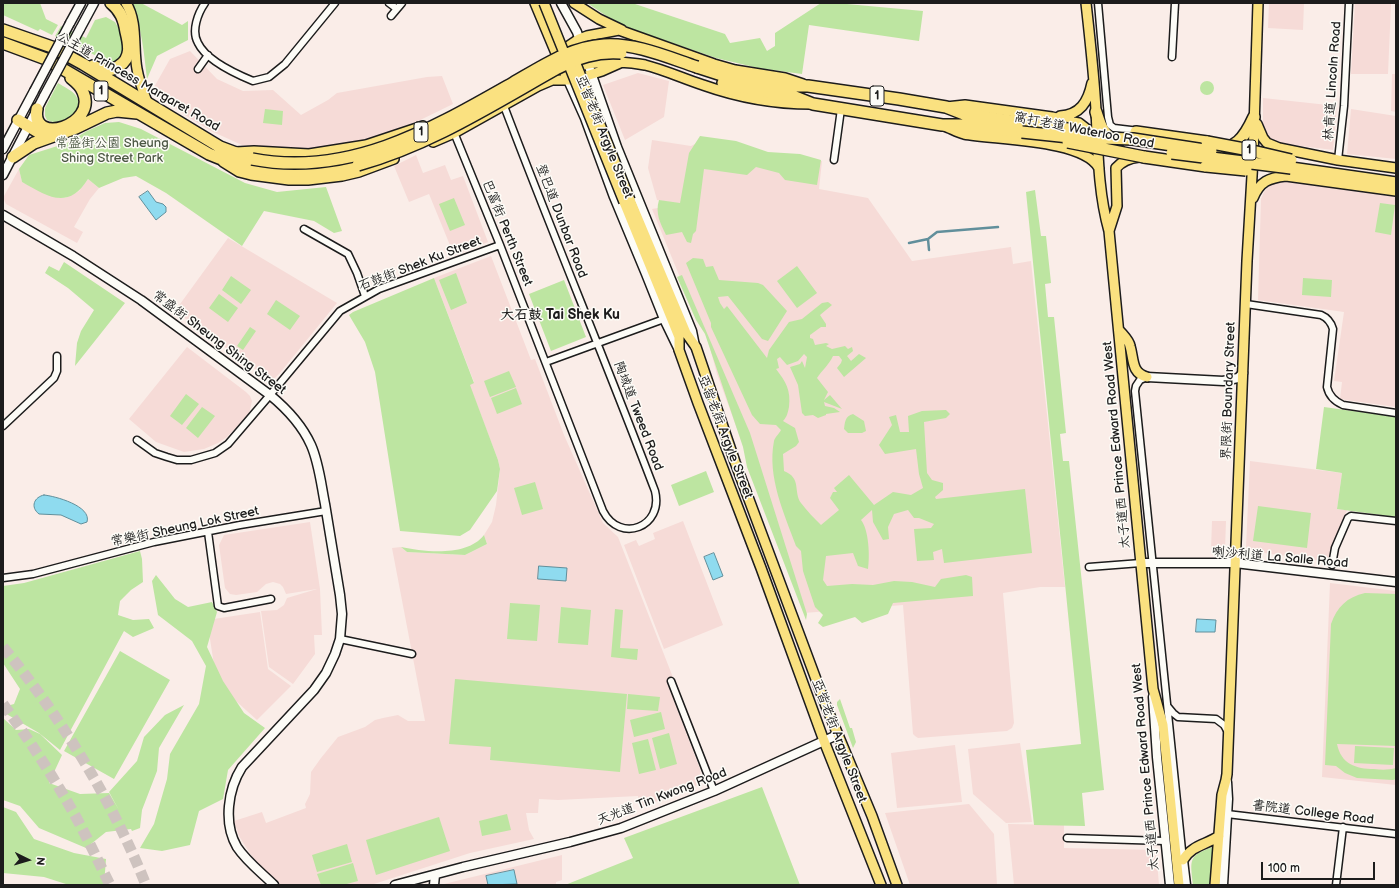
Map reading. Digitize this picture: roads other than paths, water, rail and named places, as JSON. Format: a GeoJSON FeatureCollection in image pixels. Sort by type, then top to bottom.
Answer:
{"type":"FeatureCollection","features":[{"type":"Feature","properties":{"kind":"highway"},"geometry":{"type":"LineString","coordinates":[[83,64],[112,70],[122,64],[128,55],[129,45],[123,19],[119,11],[111,3]]}},
{"type":"Feature","properties":{"kind":"highway","name":"公主道 Princess Margaret Road"},"geometry":{"type":"LineString","coordinates":[[3,30],[52,47],[147,102],[220,147],[235,152],[250,164]]}},
{"type":"Feature","properties":{"kind":"highway","name":"公主道 Princess Margaret Road"},"geometry":{"type":"LineString","coordinates":[[3,43],[32,53],[62,68],[209,154],[223,160],[280,171],[312,171],[344,168],[374,160],[407,148],[450,129],[556,69],[591,55],[616,52],[634,54],[696,70]]}},
{"type":"Feature","properties":{"kind":"highway"},"geometry":{"type":"LineString","coordinates":[[37,109],[36,117],[39,122],[45,128],[51,130],[59,129],[68,125],[73,122],[82,112],[85,103],[84,94],[79,85],[62,68]]}},
{"type":"Feature","properties":{"kind":"highway","name":"窩打老道 Waterloo Road"},"geometry":{"type":"LineString","coordinates":[[696,70],[759,83],[781,86],[808,86],[946,107],[964,114],[1137,156],[1206,166],[1288,172],[1396,183]]}},
{"type":"Feature","properties":{"kind":"highway","name":"窩打老道 Waterloo Road"},"geometry":{"type":"LineString","coordinates":[[696,70],[739,87],[793,96],[813,104],[942,125],[963,124],[1144,133],[1244,149],[1300,162],[1396,175]]}},
{"type":"Feature","properties":{"kind":"highway"},"geometry":{"type":"LineString","coordinates":[[13,157],[34,143],[76,128],[100,115],[112,111],[141,114]]}},
{"type":"Feature","properties":{"kind":"highway"},"geometry":{"type":"LineString","coordinates":[[1096,112],[1102,130],[1116,142],[1134,147],[1288,172]]}},
{"type":"Feature","properties":{"kind":"highway"},"geometry":{"type":"LineString","coordinates":[[1022,128],[1069,137],[1133,139],[1211,151],[1232,147],[1240,140],[1254,117]]}},
{"type":"Feature","properties":{"kind":"highway"},"geometry":{"type":"LineString","coordinates":[[18,120],[48,138]]}},
{"type":"Feature","properties":{"kind":"main road"},"geometry":{"type":"LineString","coordinates":[[126,3],[132,20],[140,84],[147,102]]}},
{"type":"Feature","properties":{"kind":"main road","name":"亞皆老街 Argyle Street"},"geometry":{"type":"LineString","coordinates":[[535,3],[568,80]]}},
{"type":"Feature","properties":{"kind":"main road"},"geometry":{"type":"LineString","coordinates":[[544,3],[682,335],[696,347]]}},
{"type":"Feature","properties":{"kind":"main road"},"geometry":{"type":"LineString","coordinates":[[551,3],[682,335],[679,350]]}},
{"type":"Feature","properties":{"kind":"main road","name":"窩打老道 Waterloo Road"},"geometry":{"type":"LineString","coordinates":[[574,3],[599,19],[628,33]]}},
{"type":"Feature","properties":{"kind":"main road","name":"太子道西 Prince Edward Road West"},"geometry":{"type":"LineString","coordinates":[[1086,3],[1094,72],[1099,168],[1104,212],[1109,231],[1120,330],[1153,689]]}},
{"type":"Feature","properties":{"kind":"main road","name":"界限街 Boundary Street"},"geometry":{"type":"LineString","coordinates":[[1215,885],[1222,795],[1226,780],[1252,181],[1258,3]]}},
{"type":"Feature","properties":{"kind":"main road","name":"窩打老道 Waterloo Road"},"geometry":{"type":"LineString","coordinates":[[579,39],[619,30],[714,64],[742,71],[785,78],[808,86]]}},
{"type":"Feature","properties":{"kind":"main road"},"geometry":{"type":"LineString","coordinates":[[615,31],[608,41],[606,52],[620,63]]}},
{"type":"Feature","properties":{"kind":"main road","name":"公主道 Princess Margaret Road"},"geometry":{"type":"LineString","coordinates":[[235,152],[254,151],[309,154],[366,145],[418,128],[558,59],[579,39]]}},
{"type":"Feature","properties":{"kind":"main road"},"geometry":{"type":"LineString","coordinates":[[558,59],[564,67],[575,68],[588,64],[620,63]]}},
{"type":"Feature","properties":{"kind":"main road","name":"窩打老道 Waterloo Road"},"geometry":{"type":"LineString","coordinates":[[568,80],[591,74],[620,63],[645,65],[705,86],[743,96],[795,104],[813,104]]}},
{"type":"Feature","properties":{"kind":"main road"},"geometry":{"type":"LineString","coordinates":[[1052,117],[1069,115],[1082,108],[1090,91],[1094,72]]}},
{"type":"Feature","properties":{"kind":"main road","name":"公主道 Princess Margaret Road"},"geometry":{"type":"LineString","coordinates":[[209,154],[239,172],[250,175],[289,180],[342,176],[374,166],[454,133],[538,86],[552,80],[568,80]]}},
{"type":"Feature","properties":{"kind":"main road","name":"窩打老道 Waterloo Road"},"geometry":{"type":"LineString","coordinates":[[946,107],[965,105],[1052,117],[1078,124],[1118,150],[1132,154],[1235,170],[1252,181]]}},
{"type":"Feature","properties":{"kind":"main road"},"geometry":{"type":"LineString","coordinates":[[1051,145],[1058,140],[1063,130],[1052,117]]}},
{"type":"Feature","properties":{"kind":"main road"},"geometry":{"type":"LineString","coordinates":[[1254,117],[1259,133],[1273,146],[1338,160],[1396,168]]}},
{"type":"Feature","properties":{"kind":"main road","name":"窩打老道 Waterloo Road"},"geometry":{"type":"LineString","coordinates":[[942,125],[962,134],[1068,148],[1092,160],[1099,168]]}},
{"type":"Feature","properties":{"kind":"main road"},"geometry":{"type":"LineString","coordinates":[[366,145],[362,154],[362,160],[367,165],[374,166]]}},
{"type":"Feature","properties":{"kind":"main road"},"geometry":{"type":"LineString","coordinates":[[1288,150],[1281,153],[1278,163],[1280,174],[1288,172]]}},
{"type":"Feature","properties":{"kind":"main road"},"geometry":{"type":"LineString","coordinates":[[1109,231],[1117,206],[1116,168],[1120,163],[1131,158],[1148,156]]}},
{"type":"Feature","properties":{"kind":"main road","name":"窩打老道 Waterloo Road"},"geometry":{"type":"LineString","coordinates":[[1251,203],[1260,185],[1270,179],[1288,172],[1396,191]]}},
{"type":"Feature","properties":{"kind":"main road"},"geometry":{"type":"LineString","coordinates":[[1120,330],[1130,344],[1135,369],[1140,375],[1147,377]]}},
{"type":"Feature","properties":{"kind":"main road","name":"亞皆老街 Argyle Street"},"geometry":{"type":"LineString","coordinates":[[696,347],[735,462],[837,735],[866,802],[897,885]]}},
{"type":"Feature","properties":{"kind":"main road","name":"亞皆老街 Argyle Street"},"geometry":{"type":"LineString","coordinates":[[679,350],[764,574],[824,741],[880,885]]}},
{"type":"Feature","properties":{"kind":"main road"},"geometry":{"type":"LineString","coordinates":[[1153,689],[1163,725],[1179,885]]}},
{"type":"Feature","properties":{"kind":"main road"},"geometry":{"type":"LineString","coordinates":[[1183,860],[1195,847],[1219,836]]}},
{"type":"Feature","properties":{"kind":"street"},"geometry":{"type":"LineString","coordinates":[[3,149],[81,3]]}},
{"type":"Feature","properties":{"kind":"street"},"geometry":{"type":"LineString","coordinates":[[3,175],[94,3]]}},
{"type":"Feature","properties":{"kind":"street"},"geometry":{"type":"LineString","coordinates":[[205,3],[196,21],[197,43],[208,55],[224,67],[253,80],[269,76],[285,64],[335,3]]}},
{"type":"Feature","properties":{"kind":"street"},"geometry":{"type":"LineString","coordinates":[[389,3],[397,9]]}},
{"type":"Feature","properties":{"kind":"street"},"geometry":{"type":"LineString","coordinates":[[391,16],[402,3]]}},
{"type":"Feature","properties":{"kind":"street","name":"亞皆老街 Argyle Street"},"geometry":{"type":"LineString","coordinates":[[561,3],[569,15],[579,39],[617,147],[692,331],[696,347]]}},
{"type":"Feature","properties":{"kind":"street","name":"窩打老道 Waterloo Road"},"geometry":{"type":"LineString","coordinates":[[1098,3],[1108,117],[1110,125],[1114,128],[1200,139]]}},
{"type":"Feature","properties":{"kind":"street"},"geometry":{"type":"LineString","coordinates":[[1172,57],[1175,3]]}},
{"type":"Feature","properties":{"kind":"street","name":"林肯道 Lincoln Road"},"geometry":{"type":"LineString","coordinates":[[1338,160],[1344,106],[1349,3]]}},
{"type":"Feature","properties":{"kind":"street"},"geometry":{"type":"LineString","coordinates":[[198,69],[208,55]]}},
{"type":"Feature","properties":{"kind":"street","name":"亞皆老街 Argyle Street"},"geometry":{"type":"LineString","coordinates":[[568,80],[585,118],[610,188],[664,319],[679,350]]}},
{"type":"Feature","properties":{"kind":"street","name":"登巴道 Dunbar Road"},"geometry":{"type":"LineString","coordinates":[[504,106],[598,343]]}},
{"type":"Feature","properties":{"kind":"street"},"geometry":{"type":"LineString","coordinates":[[834,160],[841,109]]}},
{"type":"Feature","properties":{"kind":"street","name":"巴富街 Perth Street"},"geometry":{"type":"LineString","coordinates":[[452,112],[451,120],[454,133],[500,245],[606,517],[616,526],[629,529],[642,526],[652,517],[656,504],[656,497]]}},
{"type":"Feature","properties":{"kind":"street","name":"常盛街 Sheung Shing Street"},"geometry":{"type":"LineString","coordinates":[[3,215],[73,256],[141,300],[270,395],[284,407],[310,443],[318,465],[341,606],[340,639],[331,664],[320,682],[245,763],[231,790],[229,820],[237,847],[274,885]]}},
{"type":"Feature","properties":{"kind":"street"},"geometry":{"type":"LineString","coordinates":[[304,229],[348,254],[357,273],[365,296]]}},
{"type":"Feature","properties":{"kind":"street","name":"石鼓街 Shek Ku Street"},"geometry":{"type":"LineString","coordinates":[[137,440],[150,450],[166,458],[177,460],[191,460],[215,453],[228,444],[340,310],[379,289],[500,245]]}},
{"type":"Feature","properties":{"kind":"street"},"geometry":{"type":"LineString","coordinates":[[1246,304],[1326,317],[1332,324],[1333,329],[1327,386],[1332,398],[1337,403],[1343,405],[1396,413]]}},
{"type":"Feature","properties":{"kind":"street"},"geometry":{"type":"LineString","coordinates":[[546,362],[664,319]]}},
{"type":"Feature","properties":{"kind":"street","name":"陶域道 Tweed Road"},"geometry":{"type":"LineString","coordinates":[[598,343],[656,497]]}},
{"type":"Feature","properties":{"kind":"street"},"geometry":{"type":"LineString","coordinates":[[3,426],[54,378],[57,371],[57,356]]}},
{"type":"Feature","properties":{"kind":"street"},"geometry":{"type":"LineString","coordinates":[[1147,377],[1223,381],[1238,378],[1243,374]]}},
{"type":"Feature","properties":{"kind":"street","name":"太子道西 Prince Edward Road West"},"geometry":{"type":"LineString","coordinates":[[1147,377],[1140,380],[1135,391],[1186,885]]}},
{"type":"Feature","properties":{"kind":"street","name":"常樂街 Sheung Lok Street"},"geometry":{"type":"LineString","coordinates":[[3,578],[33,574],[154,542],[240,525],[326,511]]}},
{"type":"Feature","properties":{"kind":"street"},"geometry":{"type":"LineString","coordinates":[[1332,565],[1335,548],[1348,518],[1351,516],[1396,521]]}},
{"type":"Feature","properties":{"kind":"street"},"geometry":{"type":"LineString","coordinates":[[208,532],[218,606],[224,608],[271,599]]}},
{"type":"Feature","properties":{"kind":"street","name":"喇沙利道 La Salle Road"},"geometry":{"type":"LineString","coordinates":[[1089,567],[1141,563],[1235,563],[1396,582]]}},
{"type":"Feature","properties":{"kind":"street"},"geometry":{"type":"LineString","coordinates":[[340,639],[412,654]]}},
{"type":"Feature","properties":{"kind":"street"},"geometry":{"type":"LineString","coordinates":[[671,681],[714,790]]}},
{"type":"Feature","properties":{"kind":"street","name":"太子道西 Prince Edward Road West"},"geometry":{"type":"LineString","coordinates":[[1153,689],[1154,723],[1170,885]]}},
{"type":"Feature","properties":{"kind":"street"},"geometry":{"type":"LineString","coordinates":[[1168,707],[1178,717],[1216,719],[1224,725],[1228,732]]}},
{"type":"Feature","properties":{"kind":"street","name":"天光道 Tin Kwong Road"},"geometry":{"type":"LineString","coordinates":[[396,885],[463,867],[608,832],[714,790],[837,735]]}},
{"type":"Feature","properties":{"kind":"street","name":"界限街 Boundary Street"},"geometry":{"type":"LineString","coordinates":[[1223,885],[1228,795],[1226,780]]}},
{"type":"Feature","properties":{"kind":"street","name":"書院道 College Road"},"geometry":{"type":"LineString","coordinates":[[1227,814],[1396,834]]}},
{"type":"Feature","properties":{"kind":"street"},"geometry":{"type":"LineString","coordinates":[[1336,885],[1343,827]]}},
{"type":"Feature","properties":{"kind":"street"},"geometry":{"type":"LineString","coordinates":[[1067,838],[1165,841]]}},
{"type":"Feature","properties":{"kind":"street"},"geometry":{"type":"LineString","coordinates":[[434,885],[435,875]]}},
{"type":"Feature","properties":{"kind":"water"},"geometry":{"type":"Polygon","coordinates":[[[148,191],[156,202],[163,204],[166,207],[166,212],[156,220],[139,197],[148,191]]]}},
{"type":"Feature","properties":{"kind":"water"},"geometry":{"type":"Polygon","coordinates":[[[44,495],[56,497],[72,503],[84,511],[87,516],[87,522],[81,524],[61,515],[39,514],[36,511],[34,503],[38,498],[44,495]]]}},
{"type":"Feature","properties":{"kind":"water"},"geometry":{"type":"Polygon","coordinates":[[[714,553],[723,576],[713,580],[704,557],[714,553]]]}},
{"type":"Feature","properties":{"kind":"water"},"geometry":{"type":"Polygon","coordinates":[[[539,566],[567,568],[566,581],[538,579],[539,566]]]}},
{"type":"Feature","properties":{"kind":"water"},"geometry":{"type":"Polygon","coordinates":[[[1197,619],[1216,620],[1215,632],[1196,632],[1197,619]]]}},
{"type":"Feature","properties":{"kind":"water"},"geometry":{"type":"Polygon","coordinates":[[[514,870],[517,884],[488,885],[486,876],[514,870]]]}},
{"type":"Feature","properties":{"kind":"waterway"},"geometry":{"type":"LineString","coordinates":[[909,243],[928,239],[937,232],[998,227]]}},
{"type":"Feature","properties":{"kind":"waterway"},"geometry":{"type":"LineString","coordinates":[[928,239],[929,250]]}},
{"type":"Feature","properties":{"kind":"tunnel"},"geometry":{"type":"LineString","coordinates":[[3,647],[45,702],[84,760],[117,822],[146,885]]}},
{"type":"Feature","properties":{"kind":"tunnel"},"geometry":{"type":"LineString","coordinates":[[3,704],[60,789],[110,885]]}},
{"type":"Feature","properties":{"kind":"district","name":"大石鼓 Tai Shek Ku"},"geometry":{"type":"Point","coordinates":[560,315]}},
{"type":"Feature","properties":{"kind":"park label","name":"常盛街公園 Sheung Shing Street Park"},"geometry":{"type":"Point","coordinates":[112,152]}}]}
